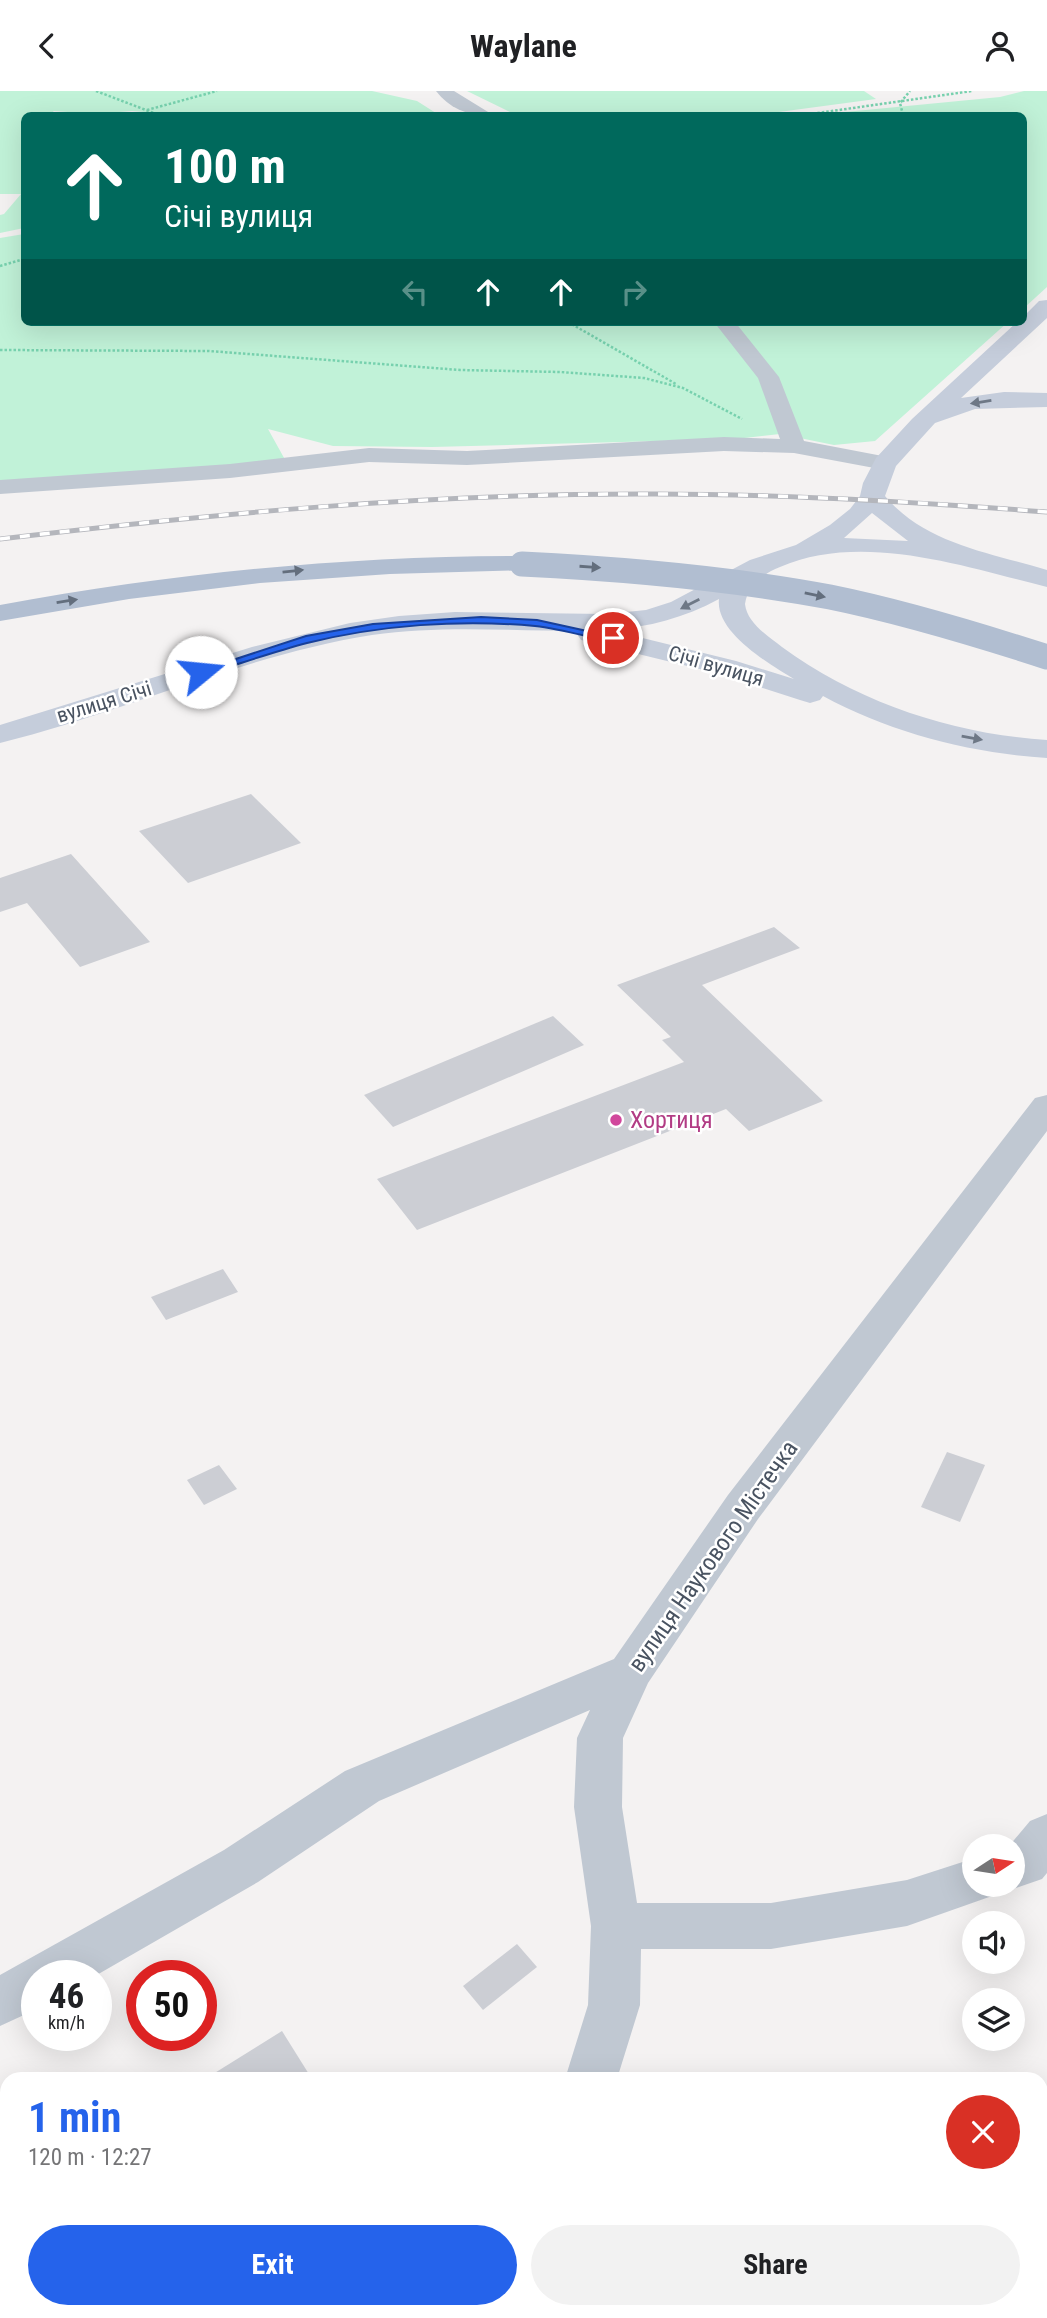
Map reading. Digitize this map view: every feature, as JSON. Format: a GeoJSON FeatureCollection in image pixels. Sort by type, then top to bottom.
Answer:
{"type":"FeatureCollection","features":[{"type":"Feature","properties":{"kind":"main road"},"geometry":{"type":"LineString","coordinates":[[1027,325],[1047,306]]}},
{"type":"Feature","properties":{"kind":"main road"},"geometry":{"type":"LineString","coordinates":[[797,552],[839,530],[859,515],[872,497],[875,483],[885,463],[920,424],[1025,326]]}},
{"type":"Feature","properties":{"kind":"main road"},"geometry":{"type":"LineString","coordinates":[[920,424],[948,409],[987,400],[1047,400]]}},
{"type":"Feature","properties":{"kind":"main road"},"geometry":{"type":"LineString","coordinates":[[872,497],[894,521],[915,534],[1047,579]]}},
{"type":"Feature","properties":{"kind":"main road"},"geometry":{"type":"LineString","coordinates":[[797,552],[837,546],[876,546],[922,550],[991,562]]}},
{"type":"Feature","properties":{"kind":"main road","name":"Січі вулиця"},"geometry":{"type":"LineString","coordinates":[[537,623],[613,621],[677,610],[750,572],[797,552]]}},
{"type":"Feature","properties":{"kind":"main road"},"geometry":{"type":"LineString","coordinates":[[0,613],[180,583],[306,570],[407,564],[522,564],[651,572],[802,592],[887,610],[1047,657]]}},
{"type":"Feature","properties":{"kind":"main road"},"geometry":{"type":"LineString","coordinates":[[750,572],[733,594],[732,608],[741,627],[772,654],[830,687],[906,722],[962,737],[1047,749]]}},
{"type":"Feature","properties":{"kind":"main road","name":"вулиця Січі"},"geometry":{"type":"LineString","coordinates":[[0,734],[306,640],[373,627],[426,622],[481,620],[537,623]]}},
{"type":"Feature","properties":{"kind":"main road","name":"Січі вулиця"},"geometry":{"type":"LineString","coordinates":[[537,623],[613,638],[726,667],[906,722]]}},
{"type":"Feature","properties":{"kind":"street"},"geometry":{"type":"LineString","coordinates":[[444,91],[458,103],[478,112]]}},
{"type":"Feature","properties":{"kind":"street"},"geometry":{"type":"LineString","coordinates":[[727,326],[768,377],[794,446]]}},
{"type":"Feature","properties":{"kind":"street"},"geometry":{"type":"LineString","coordinates":[[0,487],[230,471],[369,455],[467,458],[724,444],[794,446],[885,463]]}},
{"type":"Feature","properties":{"kind":"street","name":"вулиця Наукового Містечка"},"geometry":{"type":"LineString","coordinates":[[593,2072],[614,2005],[616,1926],[598,1807],[600,1738],[630,1672],[743,1507],[1047,1106]]}},
{"type":"Feature","properties":{"kind":"street"},"geometry":{"type":"LineString","coordinates":[[75,1960],[241,1867],[362,1786],[630,1672]]}},
{"type":"Feature","properties":{"kind":"street"},"geometry":{"type":"LineString","coordinates":[[1026,1863],[1047,1836]]}},
{"type":"Feature","properties":{"kind":"street"},"geometry":{"type":"LineString","coordinates":[[616,1926],[771,1926],[907,1903],[962,1884]]}},
{"type":"Feature","properties":{"kind":"street"},"geometry":{"type":"LineString","coordinates":[[0,2002],[21,1991]]}},
{"type":"Feature","properties":{"kind":"path"},"geometry":{"type":"LineString","coordinates":[[96,91],[152,112]]}},
{"type":"Feature","properties":{"kind":"path"},"geometry":{"type":"LineString","coordinates":[[147,110],[218,91]]}},
{"type":"Feature","properties":{"kind":"path"},"geometry":{"type":"LineString","coordinates":[[900,103],[910,91]]}},
{"type":"Feature","properties":{"kind":"path"},"geometry":{"type":"LineString","coordinates":[[817,112],[900,103],[972,91]]}},
{"type":"Feature","properties":{"kind":"path"},"geometry":{"type":"LineString","coordinates":[[900,103],[902,112]]}},
{"type":"Feature","properties":{"kind":"path"},"geometry":{"type":"LineString","coordinates":[[0,266],[21,260]]}},
{"type":"Feature","properties":{"kind":"path"},"geometry":{"type":"LineString","coordinates":[[575,326],[683,388],[794,446]]}},
{"type":"Feature","properties":{"kind":"path"},"geometry":{"type":"LineString","coordinates":[[0,350],[209,351],[460,370],[572,372],[644,378],[683,388]]}},
{"type":"Feature","properties":{"kind":"green space"},"geometry":{"type":"Polygon","coordinates":[[[0,91],[372,91],[417,101],[434,112],[21,112],[21,194],[0,194],[0,91]]]}},
{"type":"Feature","properties":{"kind":"green space"},"geometry":{"type":"Polygon","coordinates":[[[467,91],[864,91],[876,99],[779,112],[510,112],[467,91]]]}},
{"type":"Feature","properties":{"kind":"green space"},"geometry":{"type":"Polygon","coordinates":[[[1024,91],[1047,91],[1047,287],[1027,305],[1027,112],[845,112],[1000,97],[1024,91]]]}},
{"type":"Feature","properties":{"kind":"green space"},"geometry":{"type":"Polygon","coordinates":[[[21,194],[21,229],[0,233],[0,215],[4,214],[21,194]]]}},
{"type":"Feature","properties":{"kind":"green space"},"geometry":{"type":"Polygon","coordinates":[[[21,234],[21,326],[1004,326],[875,441],[834,445],[780,434],[736,439],[432,447],[333,446],[268,429],[288,465],[0,487],[0,238],[21,234]]]}},
{"type":"Feature","properties":{"kind":"building"},"geometry":{"type":"Polygon","coordinates":[[[251,794],[301,843],[188,883],[139,831],[251,794]]]}},
{"type":"Feature","properties":{"kind":"building"},"geometry":{"type":"Polygon","coordinates":[[[71,854],[150,942],[80,967],[27,903],[0,912],[0,878],[71,854]]]}},
{"type":"Feature","properties":{"kind":"building","name":"Хортиця"},"geometry":{"type":"Polygon","coordinates":[[[774,927],[800,948],[702,985],[823,1101],[749,1131],[726,1109],[417,1230],[377,1179],[684,1062],[662,1040],[671,1037],[617,985],[774,927]]]}},
{"type":"Feature","properties":{"kind":"building"},"geometry":{"type":"Polygon","coordinates":[[[553,1016],[584,1045],[393,1127],[364,1095],[553,1016]]]}},
{"type":"Feature","properties":{"kind":"building"},"geometry":{"type":"Polygon","coordinates":[[[223,1269],[238,1292],[166,1320],[151,1297],[223,1269]]]}},
{"type":"Feature","properties":{"kind":"building"},"geometry":{"type":"Polygon","coordinates":[[[947,1452],[985,1465],[960,1522],[921,1507],[947,1452]]]}},
{"type":"Feature","properties":{"kind":"building"},"geometry":{"type":"Polygon","coordinates":[[[219,1465],[237,1489],[204,1505],[187,1480],[219,1465]]]}},
{"type":"Feature","properties":{"kind":"building"},"geometry":{"type":"Polygon","coordinates":[[[517,1944],[537,1967],[483,2010],[463,1986],[517,1944]]]}},
{"type":"Feature","properties":{"kind":"building"},"geometry":{"type":"Polygon","coordinates":[[[282,2031],[308,2072],[216,2072],[282,2031]]]}},
{"type":"Feature","properties":{"kind":"railway"},"geometry":{"type":"LineString","coordinates":[[0,539],[245,513],[491,497],[704,494],[900,502],[1047,512]]}},
{"type":"Feature","properties":{"kind":"place","name":"Хортиця"},"geometry":{"type":"Point","coordinates":[616,1120]}},
{"type":"Feature","properties":{"kind":"route"},"geometry":{"type":"LineString","coordinates":[[201,672],[306,640],[373,627],[426,622],[481,620],[537,623],[613,638]]}}]}
